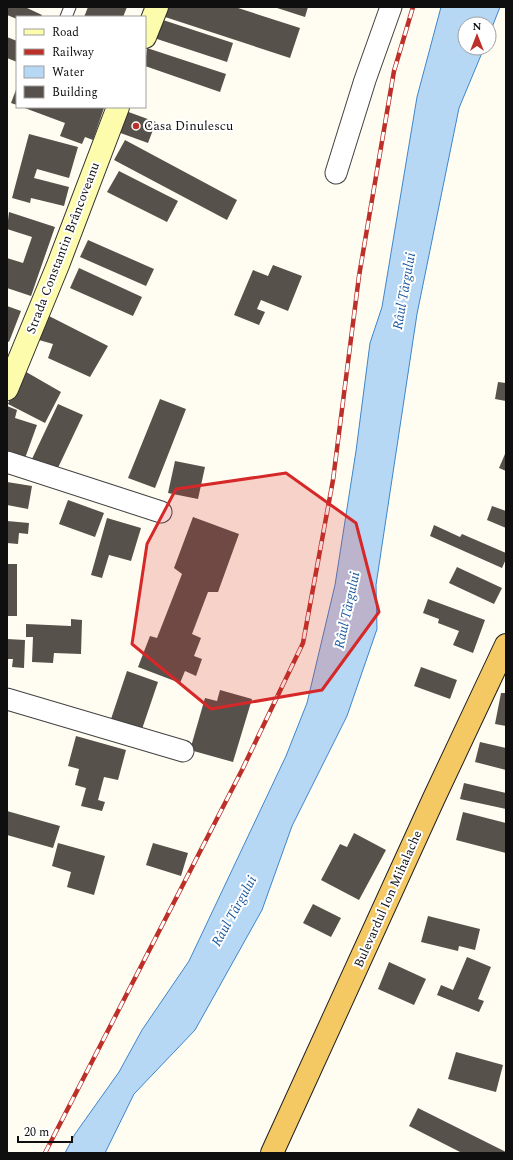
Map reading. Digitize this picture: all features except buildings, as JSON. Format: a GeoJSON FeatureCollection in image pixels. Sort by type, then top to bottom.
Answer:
{"type":"FeatureCollection","features":[{"type":"Feature","properties":{"kind":"highway","name":"Bulevardul Ion Mihalache"},"geometry":{"type":"LineString","coordinates":[[272,1153],[434,798],[499,676],[506,645]]}},
{"type":"Feature","properties":{"kind":"main road"},"geometry":{"type":"LineString","coordinates":[[146,34],[157,7]]}},
{"type":"Feature","properties":{"kind":"main road","name":"Strada Constantin Brâncoveanu"},"geometry":{"type":"LineString","coordinates":[[7,389],[58,265],[118,108]]}},
{"type":"Feature","properties":{"kind":"street"},"geometry":{"type":"LineString","coordinates":[[336,173],[365,80],[391,7]]}},
{"type":"Feature","properties":{"kind":"street"},"geometry":{"type":"LineString","coordinates":[[7,462],[160,512]]}},
{"type":"Feature","properties":{"kind":"street"},"geometry":{"type":"LineString","coordinates":[[7,698],[183,751]]}},
{"type":"Feature","properties":{"kind":"highlighted area"},"geometry":{"type":"Polygon","coordinates":[[[286,473],[356,523],[379,612],[322,690],[211,709],[132,644],[147,544],[176,489],[286,473]]]}},
{"type":"Feature","properties":{"kind":"water","name":"Râul Târgului"},"geometry":{"type":"Polygon","coordinates":[[[441,7],[500,7],[496,16],[457,16],[457,56],[481,56],[459,108],[417,314],[376,585],[377,629],[347,716],[292,826],[262,910],[195,1030],[134,1094],[105,1153],[65,1153],[75,1134],[119,1072],[142,1030],[189,961],[286,756],[307,703],[335,585],[356,451],[370,343],[382,307],[417,97],[441,7]]]}},
{"type":"Feature","properties":{"kind":"railway"},"geometry":{"type":"LineString","coordinates":[[45,1153],[242,770],[303,643],[333,480],[359,276],[394,71],[413,7]]}},
{"type":"Feature","properties":{"kind":"place","name":"Casa Dinulescu"},"geometry":{"type":"Point","coordinates":[136,126]}}]}
